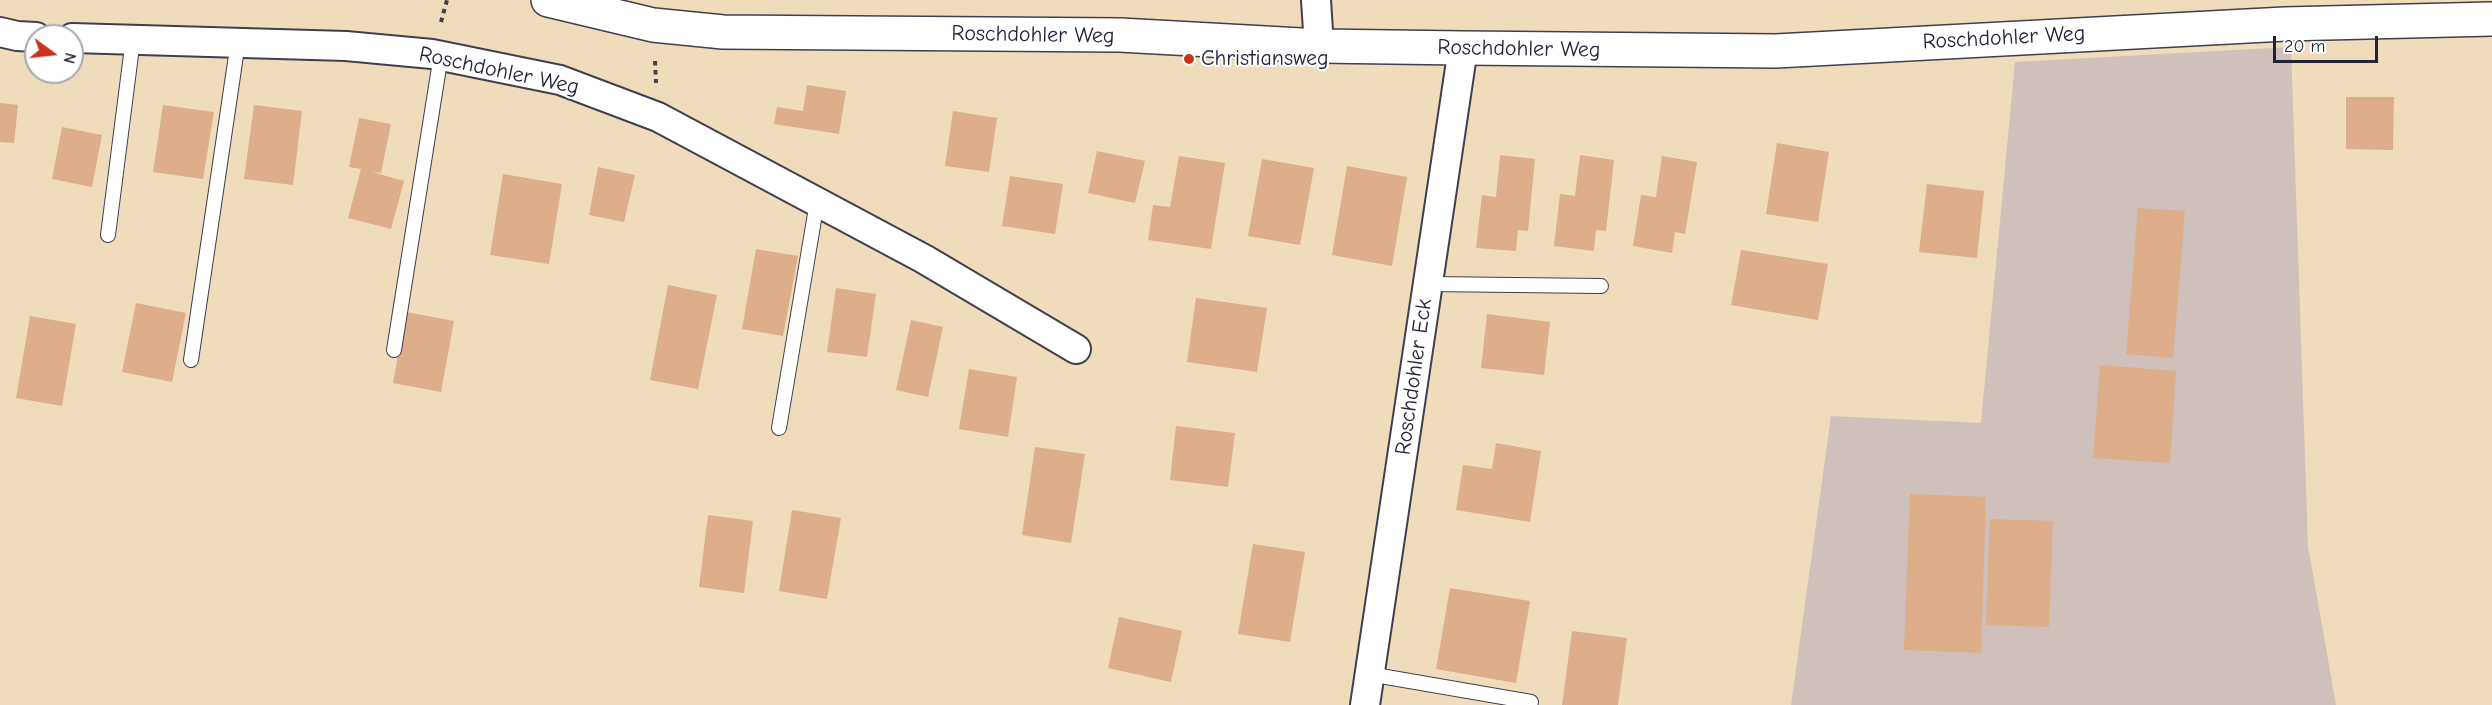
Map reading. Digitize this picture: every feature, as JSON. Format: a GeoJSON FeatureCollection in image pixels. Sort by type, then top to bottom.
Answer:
{"type":"FeatureCollection","features":[{"type":"Feature","properties":{"kind":"street","name":"Roschdohler Weg"},"geometry":{"type":"LineString","coordinates":[[548,0],[653,25],[723,32],[1120,35],[1319,46],[1463,48],[1776,51],[2285,24],[2492,19]]}},
{"type":"Feature","properties":{"kind":"street"},"geometry":{"type":"LineString","coordinates":[[1316,0],[1319,46]]}},
{"type":"Feature","properties":{"kind":"street"},"geometry":{"type":"LineString","coordinates":[[0,32],[24,36]]}},
{"type":"Feature","properties":{"kind":"street","name":"Roschdohler Weg"},"geometry":{"type":"LineString","coordinates":[[84,38],[346,46],[441,55],[560,80],[658,117],[924,259],[1077,349]]}},
{"type":"Feature","properties":{"kind":"street","name":"Roschdohler Eck"},"geometry":{"type":"LineString","coordinates":[[1365,705],[1463,48]]}},
{"type":"Feature","properties":{"kind":"lane"},"geometry":{"type":"LineString","coordinates":[[108,235],[133,39]]}},
{"type":"Feature","properties":{"kind":"lane"},"geometry":{"type":"LineString","coordinates":[[190,360],[238,42]]}},
{"type":"Feature","properties":{"kind":"lane"},"geometry":{"type":"LineString","coordinates":[[394,350],[441,55]]}},
{"type":"Feature","properties":{"kind":"lane"},"geometry":{"type":"LineString","coordinates":[[779,428],[818,202]]}},
{"type":"Feature","properties":{"kind":"lane"},"geometry":{"type":"LineString","coordinates":[[1428,284],[1601,286]]}},
{"type":"Feature","properties":{"kind":"lane"},"geometry":{"type":"LineString","coordinates":[[1369,674],[1531,702]]}},
{"type":"Feature","properties":{"kind":"path"},"geometry":{"type":"LineString","coordinates":[[653,25],[658,117]]}},
{"type":"Feature","properties":{"kind":"shaded area"},"geometry":{"type":"Polygon","coordinates":[[[2291,47],[2308,546],[2336,705],[1791,705],[1831,416],[1981,423],[2015,62],[2291,47]]]}},
{"type":"Feature","properties":{"kind":"building"},"geometry":{"type":"Polygon","coordinates":[[[807,85],[846,91],[839,134],[774,124],[777,107],[803,111],[807,85]]]}},
{"type":"Feature","properties":{"kind":"building"},"geometry":{"type":"Polygon","coordinates":[[[2346,97],[2394,97],[2393,150],[2346,149],[2346,97]]]}},
{"type":"Feature","properties":{"kind":"building"},"geometry":{"type":"Polygon","coordinates":[[[0,103],[18,105],[14,143],[0,142],[0,103]]]}},
{"type":"Feature","properties":{"kind":"building"},"geometry":{"type":"Polygon","coordinates":[[[163,105],[214,112],[203,179],[153,172],[163,105]]]}},
{"type":"Feature","properties":{"kind":"building"},"geometry":{"type":"Polygon","coordinates":[[[254,105],[302,111],[293,185],[244,179],[254,105]]]}},
{"type":"Feature","properties":{"kind":"building"},"geometry":{"type":"Polygon","coordinates":[[[953,111],[997,118],[989,172],[945,166],[953,111]]]}},
{"type":"Feature","properties":{"kind":"building"},"geometry":{"type":"Polygon","coordinates":[[[359,118],[391,124],[381,173],[372,172],[404,181],[391,229],[348,218],[361,169],[349,167],[359,118]]]}},
{"type":"Feature","properties":{"kind":"building"},"geometry":{"type":"Polygon","coordinates":[[[62,127],[102,135],[92,187],[52,179],[62,127]]]}},
{"type":"Feature","properties":{"kind":"building"},"geometry":{"type":"Polygon","coordinates":[[[1777,143],[1829,152],[1818,222],[1766,214],[1777,143]]]}},
{"type":"Feature","properties":{"kind":"building"},"geometry":{"type":"Polygon","coordinates":[[[1097,151],[1145,161],[1135,203],[1088,193],[1097,151]]]}},
{"type":"Feature","properties":{"kind":"building"},"geometry":{"type":"Polygon","coordinates":[[[1500,155],[1535,159],[1528,231],[1518,230],[1516,251],[1476,248],[1482,195],[1496,197],[1500,155]]]}},
{"type":"Feature","properties":{"kind":"building"},"geometry":{"type":"Polygon","coordinates":[[[1580,155],[1614,160],[1606,231],[1596,230],[1594,251],[1554,246],[1560,194],[1575,196],[1580,155]]]}},
{"type":"Feature","properties":{"kind":"building"},"geometry":{"type":"Polygon","coordinates":[[[1179,156],[1225,163],[1211,249],[1148,240],[1153,205],[1170,207],[1179,156]]]}},
{"type":"Feature","properties":{"kind":"building"},"geometry":{"type":"Polygon","coordinates":[[[1662,156],[1697,162],[1685,234],[1675,232],[1672,253],[1633,246],[1641,195],[1656,197],[1662,156]]]}},
{"type":"Feature","properties":{"kind":"building"},"geometry":{"type":"Polygon","coordinates":[[[1262,159],[1314,168],[1300,245],[1248,236],[1262,159]]]}},
{"type":"Feature","properties":{"kind":"building"},"geometry":{"type":"Polygon","coordinates":[[[1347,166],[1407,177],[1392,266],[1332,255],[1347,166]]]}},
{"type":"Feature","properties":{"kind":"building"},"geometry":{"type":"Polygon","coordinates":[[[598,167],[635,175],[624,222],[589,215],[598,167]]]}},
{"type":"Feature","properties":{"kind":"building"},"geometry":{"type":"Polygon","coordinates":[[[503,174],[562,184],[549,264],[490,255],[503,174]]]}},
{"type":"Feature","properties":{"kind":"building"},"geometry":{"type":"Polygon","coordinates":[[[1010,176],[1063,184],[1055,234],[1002,226],[1010,176]]]}},
{"type":"Feature","properties":{"kind":"building"},"geometry":{"type":"Polygon","coordinates":[[[1927,184],[1984,191],[1977,258],[1919,252],[1927,184]]]}},
{"type":"Feature","properties":{"kind":"building"},"geometry":{"type":"Polygon","coordinates":[[[2138,208],[2185,211],[2173,358],[2126,354],[2138,208]]]}},
{"type":"Feature","properties":{"kind":"building"},"geometry":{"type":"Polygon","coordinates":[[[756,249],[798,256],[783,336],[742,329],[756,249]]]}},
{"type":"Feature","properties":{"kind":"building"},"geometry":{"type":"Polygon","coordinates":[[[1741,250],[1828,264],[1818,320],[1731,305],[1741,250]]]}},
{"type":"Feature","properties":{"kind":"building"},"geometry":{"type":"Polygon","coordinates":[[[668,285],[717,295],[698,389],[650,380],[668,285]]]}},
{"type":"Feature","properties":{"kind":"building"},"geometry":{"type":"Polygon","coordinates":[[[836,288],[876,294],[867,357],[827,352],[836,288]]]}},
{"type":"Feature","properties":{"kind":"building"},"geometry":{"type":"Polygon","coordinates":[[[1196,298],[1267,308],[1257,372],[1187,362],[1196,298]]]}},
{"type":"Feature","properties":{"kind":"building"},"geometry":{"type":"Polygon","coordinates":[[[136,303],[186,313],[172,382],[122,372],[136,303]]]}},
{"type":"Feature","properties":{"kind":"building"},"geometry":{"type":"Polygon","coordinates":[[[406,312],[454,321],[441,392],[393,383],[406,312]]]}},
{"type":"Feature","properties":{"kind":"building"},"geometry":{"type":"Polygon","coordinates":[[[1487,314],[1550,322],[1544,375],[1481,368],[1487,314]]]}},
{"type":"Feature","properties":{"kind":"building"},"geometry":{"type":"Polygon","coordinates":[[[30,316],[76,324],[62,406],[16,398],[30,316]]]}},
{"type":"Feature","properties":{"kind":"building"},"geometry":{"type":"Polygon","coordinates":[[[911,320],[943,327],[928,397],[896,390],[911,320]]]}},
{"type":"Feature","properties":{"kind":"building"},"geometry":{"type":"Polygon","coordinates":[[[2100,365],[2176,371],[2170,463],[2093,458],[2100,365]]]}},
{"type":"Feature","properties":{"kind":"building"},"geometry":{"type":"Polygon","coordinates":[[[969,369],[1017,377],[1008,437],[959,429],[969,369]]]}},
{"type":"Feature","properties":{"kind":"building"},"geometry":{"type":"Polygon","coordinates":[[[1176,426],[1235,433],[1228,487],[1170,480],[1176,426]]]}},
{"type":"Feature","properties":{"kind":"building"},"geometry":{"type":"Polygon","coordinates":[[[1496,443],[1541,451],[1530,522],[1456,510],[1463,465],[1492,469],[1496,443]]]}},
{"type":"Feature","properties":{"kind":"building"},"geometry":{"type":"Polygon","coordinates":[[[1035,447],[1085,454],[1071,543],[1022,535],[1035,447]]]}},
{"type":"Feature","properties":{"kind":"building"},"geometry":{"type":"Polygon","coordinates":[[[1910,494],[1986,497],[1981,653],[1904,650],[1910,494]]]}},
{"type":"Feature","properties":{"kind":"building"},"geometry":{"type":"Polygon","coordinates":[[[792,510],[841,518],[827,599],[779,591],[792,510]]]}},
{"type":"Feature","properties":{"kind":"building"},"geometry":{"type":"Polygon","coordinates":[[[708,515],[753,521],[744,593],[699,587],[708,515]]]}},
{"type":"Feature","properties":{"kind":"building"},"geometry":{"type":"Polygon","coordinates":[[[1990,519],[2053,521],[2049,627],[1986,625],[1990,519]]]}},
{"type":"Feature","properties":{"kind":"building"},"geometry":{"type":"Polygon","coordinates":[[[1253,544],[1305,552],[1290,642],[1238,634],[1253,544]]]}},
{"type":"Feature","properties":{"kind":"building"},"geometry":{"type":"Polygon","coordinates":[[[1450,588],[1530,601],[1516,683],[1436,669],[1450,588]]]}},
{"type":"Feature","properties":{"kind":"building"},"geometry":{"type":"Polygon","coordinates":[[[1119,617],[1182,631],[1171,682],[1108,668],[1119,617]]]}},
{"type":"Feature","properties":{"kind":"building"},"geometry":{"type":"Polygon","coordinates":[[[1572,631],[1627,638],[1618,705],[1562,705],[1572,631]]]}},
{"type":"Feature","properties":{"kind":"place","name":"Christiansweg"},"geometry":{"type":"Point","coordinates":[1189,59]}}]}
